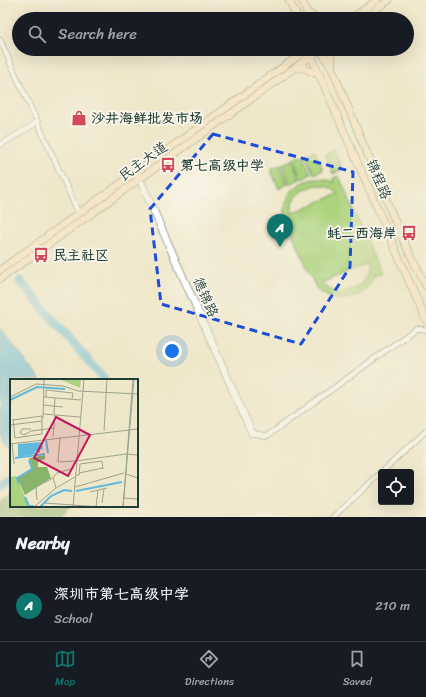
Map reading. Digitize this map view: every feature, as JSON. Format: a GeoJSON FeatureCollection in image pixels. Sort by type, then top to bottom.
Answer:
{"type":"FeatureCollection","features":[{"type":"Feature","properties":{"kind":"main road"},"geometry":{"type":"LineString","coordinates":[[289,0],[295,12]]}},
{"type":"Feature","properties":{"kind":"main road"},"geometry":{"type":"LineString","coordinates":[[302,0],[307,12]]}},
{"type":"Feature","properties":{"kind":"main road"},"geometry":{"type":"LineString","coordinates":[[361,12],[378,0]]}},
{"type":"Feature","properties":{"kind":"main road"},"geometry":{"type":"LineString","coordinates":[[373,12],[389,0]]}},
{"type":"Feature","properties":{"kind":"main road","name":"民主大道"},"geometry":{"type":"LineString","coordinates":[[0,279],[300,56]]}},
{"type":"Feature","properties":{"kind":"main road","name":"民主大道"},"geometry":{"type":"LineString","coordinates":[[0,270],[79,214],[294,68],[305,56]]}},
{"type":"Feature","properties":{"kind":"main road","name":"锦程路"},"geometry":{"type":"LineString","coordinates":[[311,56],[426,320]]}},
{"type":"Feature","properties":{"kind":"main road","name":"锦程路"},"geometry":{"type":"LineString","coordinates":[[324,56],[333,71],[402,238],[426,286]]}},
{"type":"Feature","properties":{"kind":"main road"},"geometry":{"type":"LineString","coordinates":[[330,56],[333,71]]}},
{"type":"Feature","properties":{"kind":"main road"},"geometry":{"type":"LineString","coordinates":[[294,68],[303,68],[320,75]]}},
{"type":"Feature","properties":{"kind":"street"},"geometry":{"type":"LineString","coordinates":[[0,40],[79,214]]}},
{"type":"Feature","properties":{"kind":"street"},"geometry":{"type":"LineString","coordinates":[[0,145],[38,122]]}},
{"type":"Feature","properties":{"kind":"street","name":"德锦路"},"geometry":{"type":"LineString","coordinates":[[138,175],[252,433]]}},
{"type":"Feature","properties":{"kind":"street"},"geometry":{"type":"LineString","coordinates":[[252,433],[267,436],[417,328],[426,330]]}},
{"type":"Feature","properties":{"kind":"street"},"geometry":{"type":"LineString","coordinates":[[384,469],[426,431]]}},
{"type":"Feature","properties":{"kind":"street"},"geometry":{"type":"LineString","coordinates":[[333,517],[378,475]]}},
{"type":"Feature","properties":{"kind":"highlighted area"},"geometry":{"type":"Polygon","coordinates":[[[213,134],[353,172],[350,267],[301,344],[161,304],[150,209],[213,134]]]}},
{"type":"Feature","properties":{"kind":"green space"},"geometry":{"type":"Polygon","coordinates":[[[315,150],[323,170],[314,174],[305,154],[315,150]]]}},
{"type":"Feature","properties":{"kind":"green space"},"geometry":{"type":"Polygon","coordinates":[[[334,150],[343,169],[333,174],[325,154],[334,150]]]}},
{"type":"Feature","properties":{"kind":"green space"},"geometry":{"type":"Polygon","coordinates":[[[303,155],[311,174],[302,179],[293,159],[303,155]]]}},
{"type":"Feature","properties":{"kind":"green space"},"geometry":{"type":"Polygon","coordinates":[[[292,160],[300,179],[290,184],[282,164],[292,160]]]}},
{"type":"Feature","properties":{"kind":"green space"},"geometry":{"type":"Polygon","coordinates":[[[280,165],[288,184],[279,189],[270,169],[280,165]]]}},
{"type":"Feature","properties":{"kind":"green space"},"geometry":{"type":"Polygon","coordinates":[[[339,176],[381,274],[376,276],[374,274],[365,290],[357,295],[340,299],[331,298],[316,288],[286,219],[285,209],[291,192],[298,186],[306,181],[315,179],[324,179],[334,182],[333,178],[339,176]],[[318,185],[308,188],[299,194],[293,203],[292,213],[338,194],[334,190],[318,185]],[[367,264],[321,283],[336,291],[352,290],[364,280],[367,273],[367,264]]]}},
{"type":"Feature","properties":{"kind":"green space"},"geometry":{"type":"Polygon","coordinates":[[[10,493],[10,507],[70,507],[59,517],[0,517],[0,501],[10,493]]]}},
{"type":"Feature","properties":{"kind":"water"},"geometry":{"type":"Polygon","coordinates":[[[0,328],[39,379],[10,379],[10,449],[0,435],[0,328]]]}},
{"type":"Feature","properties":{"kind":"waterway"},"geometry":{"type":"LineString","coordinates":[[20,281],[104,379]]}},
{"type":"Feature","properties":{"kind":"waterway"},"geometry":{"type":"LineString","coordinates":[[0,484],[10,477]]}},
{"type":"Feature","properties":{"kind":"place","name":"沙井海鲜批发市场"},"geometry":{"type":"Point","coordinates":[79,118]}},
{"type":"Feature","properties":{"kind":"place","name":"第七高级中学"},"geometry":{"type":"Point","coordinates":[168,165]}},
{"type":"Feature","properties":{"kind":"place","name":"蚝二西海岸"},"geometry":{"type":"Point","coordinates":[409,233]}},
{"type":"Feature","properties":{"kind":"place","name":"深圳市第七高级中学"},"geometry":{"type":"Point","coordinates":[280,247]}},
{"type":"Feature","properties":{"kind":"place","name":"民主社区"},"geometry":{"type":"Point","coordinates":[41,255]}}]}
